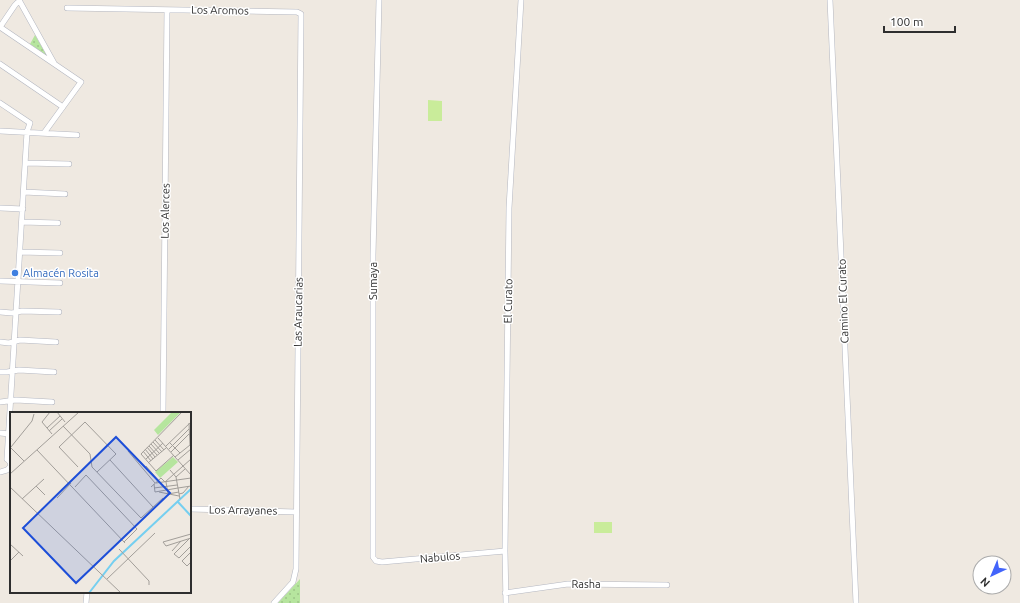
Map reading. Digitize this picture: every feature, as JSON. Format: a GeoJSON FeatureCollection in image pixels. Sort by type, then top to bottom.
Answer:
{"type":"FeatureCollection","features":[{"type":"Feature","properties":{"kind":"street"},"geometry":{"type":"LineString","coordinates":[[44,133],[81,82],[54,64],[0,27],[18,0],[54,64]]}},
{"type":"Feature","properties":{"kind":"street","name":"Sumaya"},"geometry":{"type":"LineString","coordinates":[[376,561],[373,555],[373,255],[379,0]]}},
{"type":"Feature","properties":{"kind":"street","name":"El Curato"},"geometry":{"type":"LineString","coordinates":[[506,603],[505,551],[509,208],[521,0]]}},
{"type":"Feature","properties":{"kind":"street","name":"Camino El Curato"},"geometry":{"type":"LineString","coordinates":[[830,0],[856,603]]}},
{"type":"Feature","properties":{"kind":"street","name":"Los Aromos"},"geometry":{"type":"LineString","coordinates":[[67,8],[301,13]]}},
{"type":"Feature","properties":{"kind":"street","name":"Los Alerces"},"geometry":{"type":"LineString","coordinates":[[163,412],[167,10]]}},
{"type":"Feature","properties":{"kind":"street","name":"Las Araucarias"},"geometry":{"type":"LineString","coordinates":[[274,603],[290,586],[296,569],[301,13]]}},
{"type":"Feature","properties":{"kind":"street"},"geometry":{"type":"LineString","coordinates":[[0,64],[63,108]]}},
{"type":"Feature","properties":{"kind":"street"},"geometry":{"type":"LineString","coordinates":[[0,103],[30,123],[28,132],[11,412]]}},
{"type":"Feature","properties":{"kind":"street"},"geometry":{"type":"LineString","coordinates":[[0,131],[77,135]]}},
{"type":"Feature","properties":{"kind":"street"},"geometry":{"type":"LineString","coordinates":[[26,162],[69,164]]}},
{"type":"Feature","properties":{"kind":"street"},"geometry":{"type":"LineString","coordinates":[[24,192],[65,194]]}},
{"type":"Feature","properties":{"kind":"street"},"geometry":{"type":"LineString","coordinates":[[0,208],[23,209]]}},
{"type":"Feature","properties":{"kind":"street"},"geometry":{"type":"LineString","coordinates":[[22,222],[58,223]]}},
{"type":"Feature","properties":{"kind":"street"},"geometry":{"type":"LineString","coordinates":[[20,252],[60,253]]}},
{"type":"Feature","properties":{"kind":"street"},"geometry":{"type":"LineString","coordinates":[[0,281],[60,283]]}},
{"type":"Feature","properties":{"kind":"street"},"geometry":{"type":"LineString","coordinates":[[0,312],[58,312]]}},
{"type":"Feature","properties":{"kind":"street"},"geometry":{"type":"LineString","coordinates":[[0,342],[9,343],[20,340],[56,342]]}},
{"type":"Feature","properties":{"kind":"street"},"geometry":{"type":"LineString","coordinates":[[0,372],[19,370],[54,372]]}},
{"type":"Feature","properties":{"kind":"street"},"geometry":{"type":"LineString","coordinates":[[0,402],[52,402]]}},
{"type":"Feature","properties":{"kind":"street"},"geometry":{"type":"LineString","coordinates":[[0,434],[10,431],[9,459]]}},
{"type":"Feature","properties":{"kind":"street"},"geometry":{"type":"LineString","coordinates":[[0,472],[10,467]]}},
{"type":"Feature","properties":{"kind":"street","name":"Los Arrayanes"},"geometry":{"type":"LineString","coordinates":[[191,509],[296,512]]}},
{"type":"Feature","properties":{"kind":"street","name":"Nabulos"},"geometry":{"type":"LineString","coordinates":[[376,561],[382,562],[505,551]]}},
{"type":"Feature","properties":{"kind":"street","name":"Rasha"},"geometry":{"type":"LineString","coordinates":[[506,593],[568,584],[667,585]]}},
{"type":"Feature","properties":{"kind":"street"},"geometry":{"type":"LineString","coordinates":[[86,603],[87,593]]}},
{"type":"Feature","properties":{"kind":"green space"},"geometry":{"type":"Polygon","coordinates":[[[35,35],[47,56],[30,44],[35,35]]]}},
{"type":"Feature","properties":{"kind":"green space"},"geometry":{"type":"Polygon","coordinates":[[[428,100],[442,101],[442,121],[428,121],[428,100]]]}},
{"type":"Feature","properties":{"kind":"green space"},"geometry":{"type":"Polygon","coordinates":[[[594,522],[612,522],[612,533],[594,533],[594,522]]]}},
{"type":"Feature","properties":{"kind":"green space"},"geometry":{"type":"Polygon","coordinates":[[[300,579],[300,603],[278,603],[300,579]]]}},
{"type":"Feature","properties":{"kind":"place","name":"Almacén Rosita"},"geometry":{"type":"Point","coordinates":[15,273]}}]}
